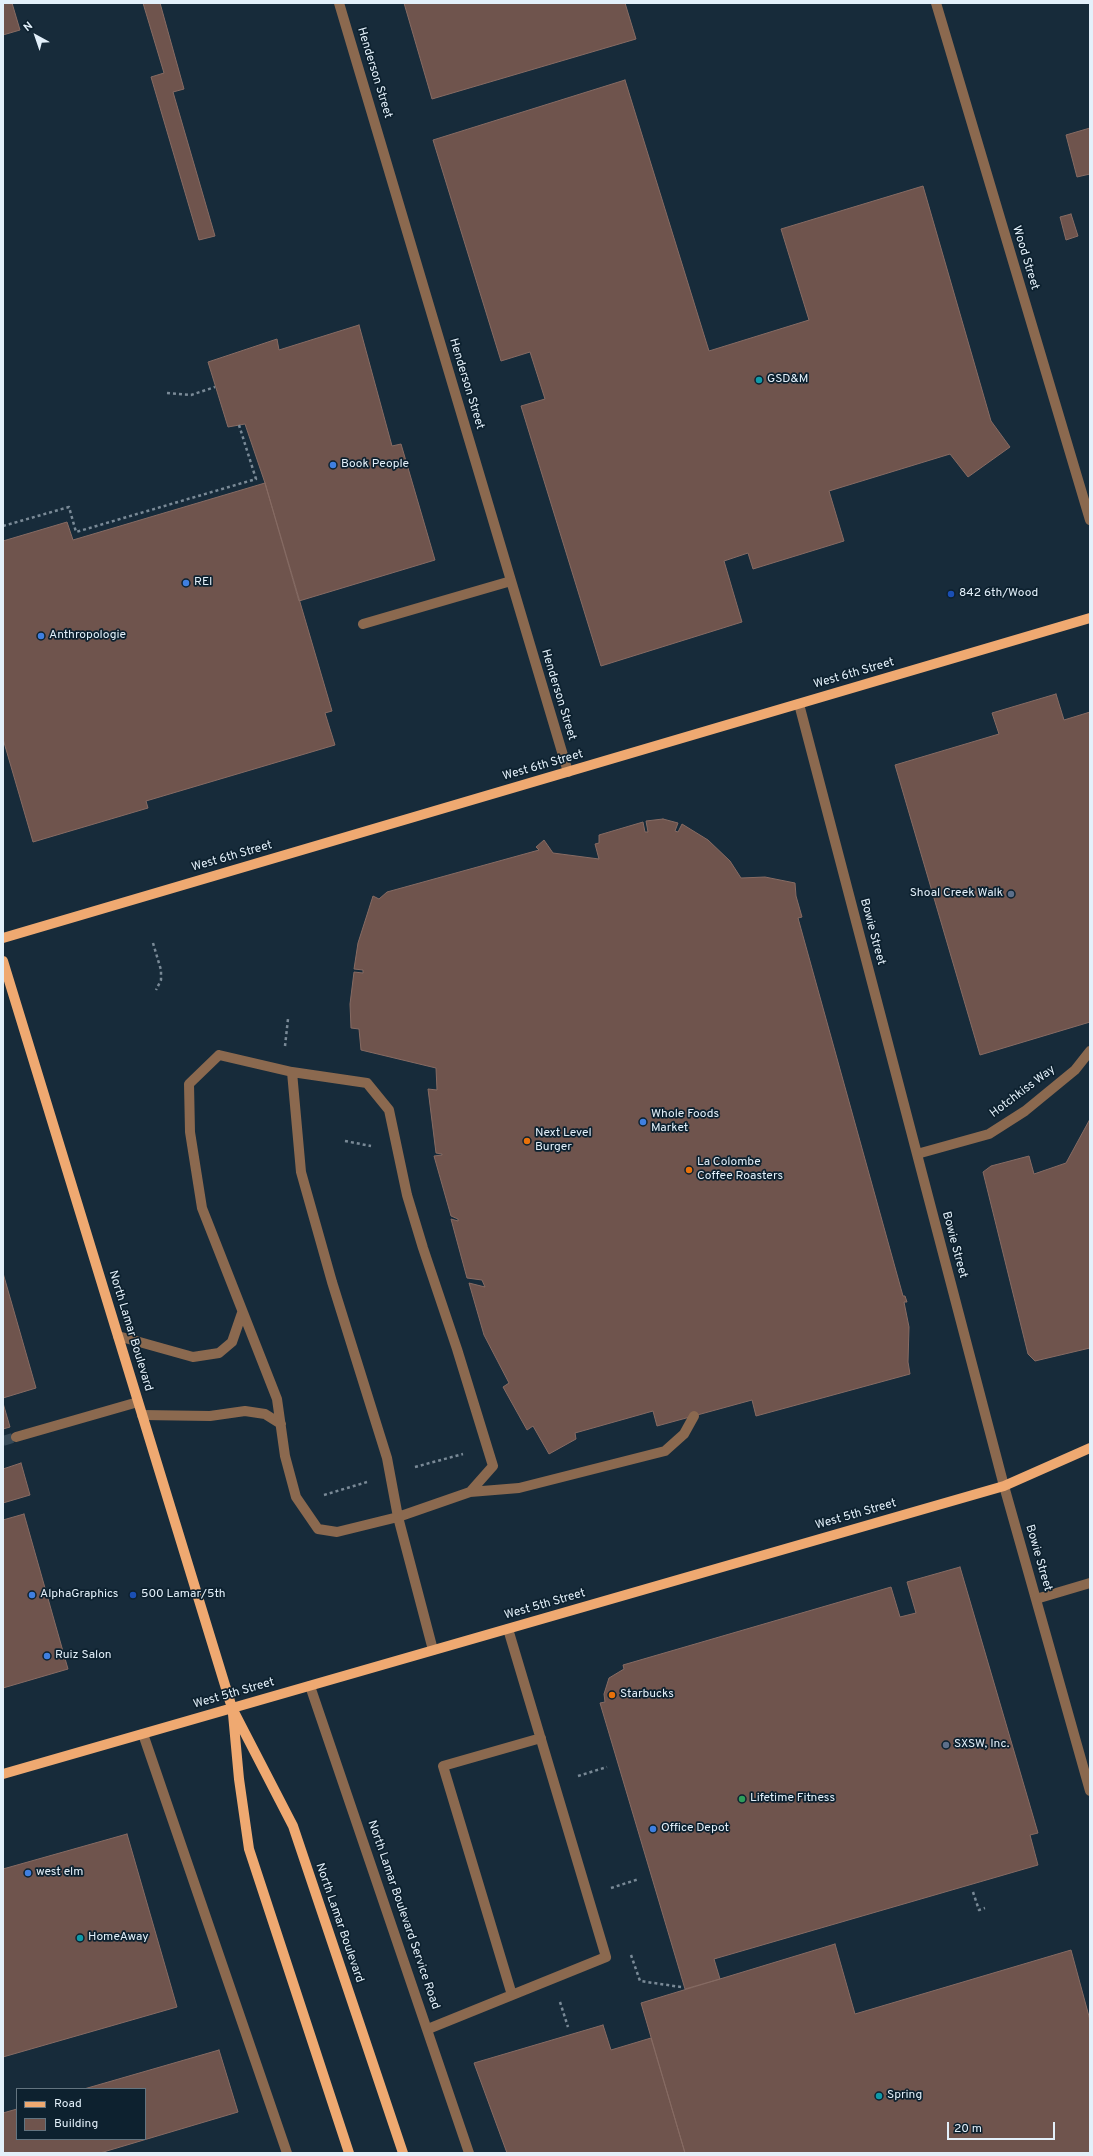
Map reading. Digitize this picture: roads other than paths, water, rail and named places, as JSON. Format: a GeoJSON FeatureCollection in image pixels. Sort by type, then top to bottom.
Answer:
{"type":"FeatureCollection","features":[{"type":"Feature","properties":{"kind":"main road","name":"West 6th Street"},"geometry":{"type":"LineString","coordinates":[[3,938],[1090,618]]}},
{"type":"Feature","properties":{"kind":"main road","name":"North Lamar Boulevard"},"geometry":{"type":"LineString","coordinates":[[3,961],[232,1708],[293,1826],[403,2153]]}},
{"type":"Feature","properties":{"kind":"main road","name":"West 5th Street"},"geometry":{"type":"LineString","coordinates":[[3,1774],[1004,1486],[1090,1448]]}},
{"type":"Feature","properties":{"kind":"main road","name":"North Lamar Boulevard"},"geometry":{"type":"LineString","coordinates":[[232,1708],[239,1779],[250,1849],[348,2153]]}},
{"type":"Feature","properties":{"kind":"street","name":"Henderson Street"},"geometry":{"type":"LineString","coordinates":[[339,3],[568,772]]}},
{"type":"Feature","properties":{"kind":"street","name":"Wood Street"},"geometry":{"type":"LineString","coordinates":[[936,3],[1090,520]]}},
{"type":"Feature","properties":{"kind":"street"},"geometry":{"type":"LineString","coordinates":[[363,624],[511,581]]}},
{"type":"Feature","properties":{"kind":"street","name":"Bowie Street"},"geometry":{"type":"LineString","coordinates":[[799,704],[1004,1486],[1090,1791]]}},
{"type":"Feature","properties":{"kind":"street","name":"Hotchkiss Way"},"geometry":{"type":"LineString","coordinates":[[917,1154],[989,1134],[1024,1111],[1070,1074],[1090,1051]]}},
{"type":"Feature","properties":{"kind":"street"},"geometry":{"type":"LineString","coordinates":[[470,1492],[493,1466],[457,1349],[422,1248],[407,1195],[389,1110],[367,1083],[292,1072],[219,1055],[189,1084],[190,1132],[202,1208],[242,1313],[277,1398],[285,1456],[296,1497],[318,1529],[337,1532],[398,1517],[470,1492],[520,1488],[665,1451],[684,1434],[694,1416]]}},
{"type":"Feature","properties":{"kind":"street"},"geometry":{"type":"LineString","coordinates":[[292,1072],[301,1172],[332,1282],[387,1458],[398,1517],[434,1650]]}},
{"type":"Feature","properties":{"kind":"street"},"geometry":{"type":"LineString","coordinates":[[118,1336],[193,1357],[219,1353],[232,1342],[242,1313]]}},
{"type":"Feature","properties":{"kind":"street"},"geometry":{"type":"LineString","coordinates":[[16,1437],[138,1402]]}},
{"type":"Feature","properties":{"kind":"street"},"geometry":{"type":"LineString","coordinates":[[142,1415],[210,1416],[245,1410],[265,1414],[281,1424]]}},
{"type":"Feature","properties":{"kind":"street"},"geometry":{"type":"LineString","coordinates":[[1036,1599],[1090,1583]]}},
{"type":"Feature","properties":{"kind":"street"},"geometry":{"type":"LineString","coordinates":[[428,2029],[606,1958],[508,1629]]}},
{"type":"Feature","properties":{"kind":"street","name":"North Lamar Boulevard Service Road"},"geometry":{"type":"LineString","coordinates":[[310,1686],[469,2153]]}},
{"type":"Feature","properties":{"kind":"street"},"geometry":{"type":"LineString","coordinates":[[143,1734],[287,2153]]}},
{"type":"Feature","properties":{"kind":"street"},"geometry":{"type":"LineString","coordinates":[[512,1995],[443,1766],[541,1738]]}},
{"type":"Feature","properties":{"kind":"tunnel"},"geometry":{"type":"LineString","coordinates":[[3,1441],[16,1437]]}},
{"type":"Feature","properties":{"kind":"place","name":"GSD&M"},"geometry":{"type":"Point","coordinates":[759,380]}},
{"type":"Feature","properties":{"kind":"place","name":"Book People"},"geometry":{"type":"Point","coordinates":[333,465]}},
{"type":"Feature","properties":{"kind":"place","name":"REI"},"geometry":{"type":"Point","coordinates":[186,583]}},
{"type":"Feature","properties":{"kind":"place","name":"842 6th/Wood"},"geometry":{"type":"Point","coordinates":[951,594]}},
{"type":"Feature","properties":{"kind":"place","name":"Anthropologie"},"geometry":{"type":"Point","coordinates":[41,636]}},
{"type":"Feature","properties":{"kind":"place","name":"Shoal Creek Walk"},"geometry":{"type":"Point","coordinates":[1011,894]}},
{"type":"Feature","properties":{"kind":"place","name":"Whole Foods Market"},"geometry":{"type":"Point","coordinates":[643,1122]}},
{"type":"Feature","properties":{"kind":"place","name":"Next Level Burger"},"geometry":{"type":"Point","coordinates":[527,1141]}},
{"type":"Feature","properties":{"kind":"place","name":"La Colombe Coffee Roasters"},"geometry":{"type":"Point","coordinates":[689,1170]}},
{"type":"Feature","properties":{"kind":"place","name":"AlphaGraphics"},"geometry":{"type":"Point","coordinates":[32,1595]}},
{"type":"Feature","properties":{"kind":"place","name":"500 Lamar/5th"},"geometry":{"type":"Point","coordinates":[133,1595]}},
{"type":"Feature","properties":{"kind":"place","name":"Ruiz Salon"},"geometry":{"type":"Point","coordinates":[47,1656]}},
{"type":"Feature","properties":{"kind":"place","name":"Starbucks"},"geometry":{"type":"Point","coordinates":[612,1695]}},
{"type":"Feature","properties":{"kind":"place","name":"SXSW, Inc."},"geometry":{"type":"Point","coordinates":[946,1745]}},
{"type":"Feature","properties":{"kind":"place","name":"Lifetime Fitness"},"geometry":{"type":"Point","coordinates":[742,1799]}},
{"type":"Feature","properties":{"kind":"place","name":"Office Depot"},"geometry":{"type":"Point","coordinates":[653,1829]}},
{"type":"Feature","properties":{"kind":"place","name":"west elm"},"geometry":{"type":"Point","coordinates":[28,1873]}},
{"type":"Feature","properties":{"kind":"place","name":"HomeAway"},"geometry":{"type":"Point","coordinates":[80,1938]}},
{"type":"Feature","properties":{"kind":"place","name":"Spring"},"geometry":{"type":"Point","coordinates":[879,2096]}}]}
